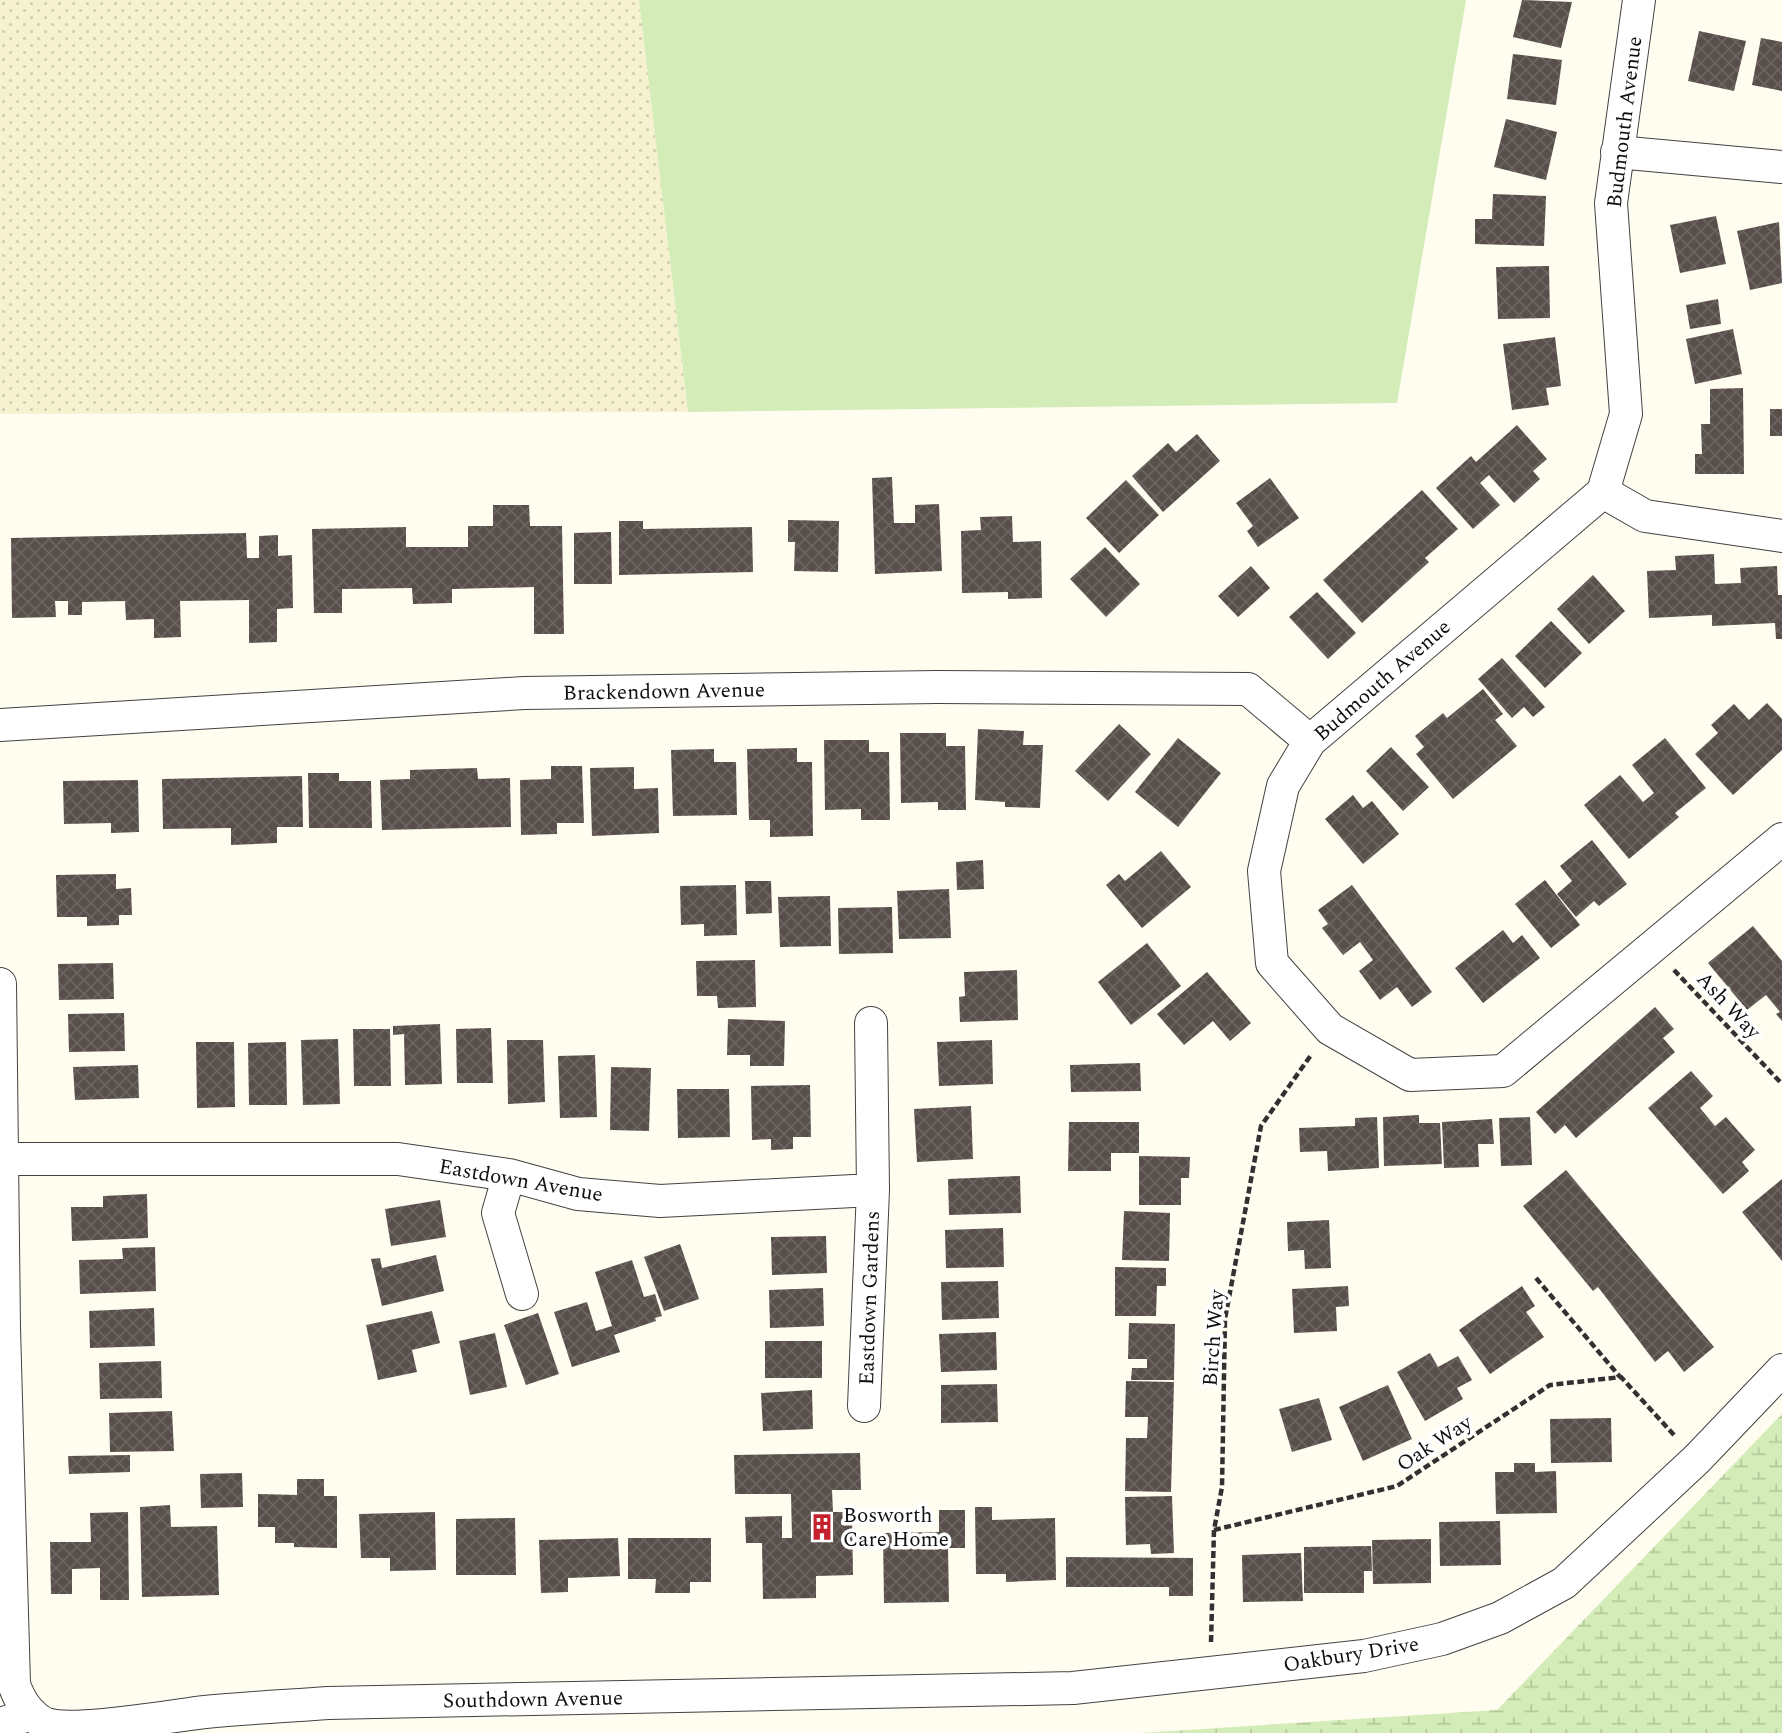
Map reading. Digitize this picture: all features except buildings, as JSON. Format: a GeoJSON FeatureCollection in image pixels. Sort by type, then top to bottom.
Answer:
{"type":"FeatureCollection","features":[{"type":"Feature","properties":{"kind":"street","name":"Budmouth Avenue"},"geometry":{"type":"LineString","coordinates":[[1639,0],[1611,203],[1626,414],[1603,492],[1310,741],[1283,786],[1264,871],[1272,963],[1329,1028],[1410,1075],[1503,1071],[1782,839]]}},
{"type":"Feature","properties":{"kind":"street"},"geometry":{"type":"LineString","coordinates":[[1617,152],[1782,167]]}},
{"type":"Feature","properties":{"kind":"street"},"geometry":{"type":"LineString","coordinates":[[1603,492],[1645,516],[1782,536]]}},
{"type":"Feature","properties":{"kind":"street","name":"Brackendown Avenue"},"geometry":{"type":"LineString","coordinates":[[0,725],[524,693],[937,687],[1248,689],[1310,741]]}},
{"type":"Feature","properties":{"kind":"street"},"geometry":{"type":"LineString","coordinates":[[0,984],[2,1328],[14,1684],[19,1698],[32,1714],[0,1724]]}},
{"type":"Feature","properties":{"kind":"street"},"geometry":{"type":"LineString","coordinates":[[871,1023],[873,1190]]}},
{"type":"Feature","properties":{"kind":"street","name":"Eastdown Avenue"},"geometry":{"type":"LineString","coordinates":[[2,1160],[398,1159],[509,1175],[578,1194],[660,1201],[873,1190]]}},
{"type":"Feature","properties":{"kind":"street"},"geometry":{"type":"LineString","coordinates":[[509,1175],[498,1213],[522,1294]]}},
{"type":"Feature","properties":{"kind":"street","name":"Eastdown Gardens"},"geometry":{"type":"LineString","coordinates":[[864,1406],[873,1190]]}},
{"type":"Feature","properties":{"kind":"street","name":"Oakbury Drive"},"geometry":{"type":"LineString","coordinates":[[1073,1688],[1364,1656],[1441,1639],[1500,1618],[1564,1583],[1697,1459],[1782,1370]]}},
{"type":"Feature","properties":{"kind":"street","name":"Southdown Avenue"},"geometry":{"type":"LineString","coordinates":[[32,1714],[47,1725],[72,1728],[206,1712],[328,1703],[1073,1688]]}},
{"type":"Feature","properties":{"kind":"path","name":"Ash Way"},"geometry":{"type":"LineString","coordinates":[[1652,947],[1782,1084]]}},
{"type":"Feature","properties":{"kind":"path","name":"Birch Way"},"geometry":{"type":"LineString","coordinates":[[1212,1672],[1210,1617],[1214,1530],[1222,1487],[1226,1319],[1261,1126],[1329,1028]]}},
{"type":"Feature","properties":{"kind":"path"},"geometry":{"type":"LineString","coordinates":[[1536,1278],[1621,1377],[1697,1459]]}},
{"type":"Feature","properties":{"kind":"path","name":"Oak Way"},"geometry":{"type":"LineString","coordinates":[[1214,1530],[1397,1486],[1550,1385],[1621,1377]]}},
{"type":"Feature","properties":{"kind":"shaded area"},"geometry":{"type":"Polygon","coordinates":[[[0,0],[639,0],[688,412],[0,414],[0,0]]]}},
{"type":"Feature","properties":{"kind":"green space"},"geometry":{"type":"Polygon","coordinates":[[[639,0],[1466,0],[1397,403],[688,412],[639,0]]]}},
{"type":"Feature","properties":{"kind":"green space"},"geometry":{"type":"Polygon","coordinates":[[[1782,1414],[1782,1733],[1140,1733],[1497,1710],[1782,1414]]]}},
{"type":"Feature","properties":{"kind":"place","name":"Bosworth Care Home"},"geometry":{"type":"Point","coordinates":[822,1527]}}]}
